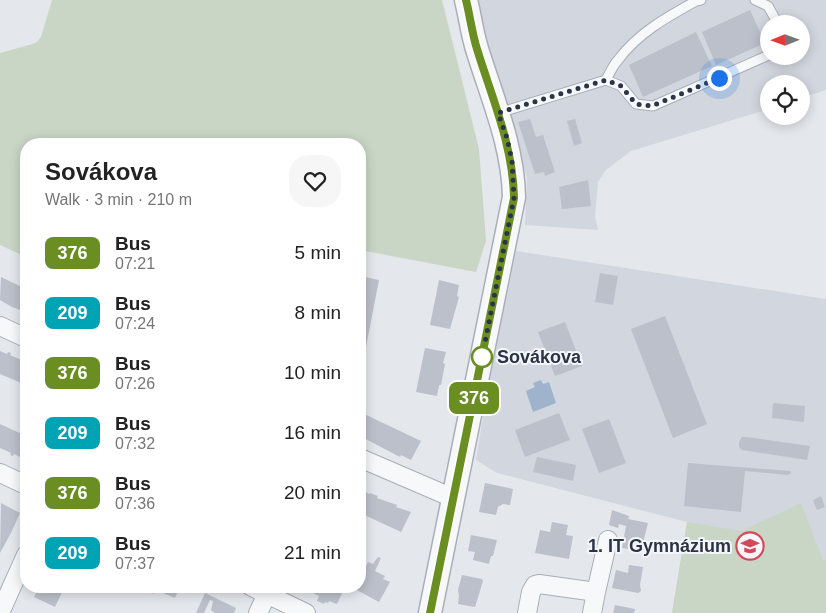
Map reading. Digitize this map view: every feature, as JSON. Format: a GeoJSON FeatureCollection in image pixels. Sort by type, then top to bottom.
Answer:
{"type":"FeatureCollection","features":[{"type":"Feature","properties":{"kind":"street"},"geometry":{"type":"LineString","coordinates":[[430,613],[514,198],[512,161],[507,138],[476,47],[466,0]]}},
{"type":"Feature","properties":{"kind":"street"},"geometry":{"type":"LineString","coordinates":[[0,326],[20,335]]}},
{"type":"Feature","properties":{"kind":"street"},"geometry":{"type":"LineString","coordinates":[[366,461],[453,498]]}},
{"type":"Feature","properties":{"kind":"street"},"geometry":{"type":"LineString","coordinates":[[0,473],[20,482]]}},
{"type":"Feature","properties":{"kind":"street"},"geometry":{"type":"LineString","coordinates":[[592,613],[608,540]]}},
{"type":"Feature","properties":{"kind":"street"},"geometry":{"type":"LineString","coordinates":[[0,613],[20,568]]}},
{"type":"Feature","properties":{"kind":"street"},"geometry":{"type":"LineString","coordinates":[[527,613],[531,592],[535,585],[538,584],[596,592]]}},
{"type":"Feature","properties":{"kind":"street"},"geometry":{"type":"LineString","coordinates":[[258,613],[267,594],[306,613]]}},
{"type":"Feature","properties":{"kind":"lane"},"geometry":{"type":"LineString","coordinates":[[606,80],[617,61],[634,42],[658,23],[696,1],[702,0]]}},
{"type":"Feature","properties":{"kind":"lane"},"geometry":{"type":"LineString","coordinates":[[755,0],[768,6],[773,15]]}},
{"type":"Feature","properties":{"kind":"lane"},"geometry":{"type":"LineString","coordinates":[[498,113],[606,80],[621,86],[636,104],[652,106],[760,59]]}},
{"type":"Feature","properties":{"kind":"shaded area"},"geometry":{"type":"Polygon","coordinates":[[[476,0],[826,0],[826,90],[810,95],[810,75],[760,75],[760,112],[631,151],[606,170],[598,182],[595,216],[598,230],[525,225],[527,178],[511,119],[487,46],[476,0]]]}},
{"type":"Feature","properties":{"kind":"shaded area"},"geometry":{"type":"Polygon","coordinates":[[[516,251],[826,299],[826,613],[672,613],[687,522],[497,473],[476,460],[487,392],[516,251]]]}},
{"type":"Feature","properties":{"kind":"green space"},"geometry":{"type":"Polygon","coordinates":[[[52,0],[442,0],[479,149],[486,241],[476,272],[366,251],[366,138],[20,138],[20,254],[0,245],[0,53],[36,43],[41,37],[52,0]]]}},
{"type":"Feature","properties":{"kind":"green space","name":"1. IT Gymnázium"},"geometry":{"type":"Polygon","coordinates":[[[801,503],[823,560],[826,560],[826,613],[672,613],[687,522],[741,531],[801,503]]]}},
{"type":"Feature","properties":{"kind":"water"},"geometry":{"type":"Polygon","coordinates":[[[541,380],[543,384],[549,382],[556,403],[533,412],[526,391],[535,387],[533,383],[541,380]]]}},
{"type":"Feature","properties":{"kind":"building"},"geometry":{"type":"Polygon","coordinates":[[[750,10],[760,32],[760,45],[716,65],[702,32],[750,10]]]}},
{"type":"Feature","properties":{"kind":"building"},"geometry":{"type":"Polygon","coordinates":[[[696,32],[712,66],[643,97],[629,65],[696,32]]]}},
{"type":"Feature","properties":{"kind":"building"},"geometry":{"type":"Polygon","coordinates":[[[530,119],[536,137],[543,135],[555,172],[545,176],[544,172],[535,174],[518,122],[530,119]]]}},
{"type":"Feature","properties":{"kind":"building"},"geometry":{"type":"Polygon","coordinates":[[[575,119],[582,143],[574,146],[567,121],[575,119]]]}},
{"type":"Feature","properties":{"kind":"building"},"geometry":{"type":"Polygon","coordinates":[[[588,180],[591,206],[562,209],[559,187],[588,180]]]}},
{"type":"Feature","properties":{"kind":"building"},"geometry":{"type":"Polygon","coordinates":[[[600,273],[618,276],[613,305],[595,302],[600,273]]]}},
{"type":"Feature","properties":{"kind":"building"},"geometry":{"type":"Polygon","coordinates":[[[1,277],[20,286],[20,310],[0,300],[1,277]]]}},
{"type":"Feature","properties":{"kind":"building"},"geometry":{"type":"Polygon","coordinates":[[[366,277],[379,280],[366,347],[366,277]]]}},
{"type":"Feature","properties":{"kind":"building"},"geometry":{"type":"Polygon","coordinates":[[[439,280],[459,285],[457,296],[459,297],[450,329],[430,325],[439,280]]]}},
{"type":"Feature","properties":{"kind":"building"},"geometry":{"type":"Polygon","coordinates":[[[665,316],[707,424],[673,438],[631,329],[665,316]]]}},
{"type":"Feature","properties":{"kind":"building"},"geometry":{"type":"Polygon","coordinates":[[[565,322],[582,366],[555,376],[538,332],[565,322]]]}},
{"type":"Feature","properties":{"kind":"building"},"geometry":{"type":"Polygon","coordinates":[[[425,348],[446,352],[441,385],[439,385],[437,396],[416,392],[425,348]]]}},
{"type":"Feature","properties":{"kind":"building"},"geometry":{"type":"Polygon","coordinates":[[[0,351],[7,354],[8,352],[11,353],[10,355],[20,359],[20,382],[0,374],[0,351]]]}},
{"type":"Feature","properties":{"kind":"building"},"geometry":{"type":"Polygon","coordinates":[[[773,403],[805,406],[804,422],[772,418],[773,403]]]}},
{"type":"Feature","properties":{"kind":"building"},"geometry":{"type":"Polygon","coordinates":[[[559,413],[570,440],[525,457],[515,430],[559,413]]]}},
{"type":"Feature","properties":{"kind":"building"},"geometry":{"type":"Polygon","coordinates":[[[366,415],[421,441],[411,460],[401,455],[400,457],[366,439],[366,415]]]}},
{"type":"Feature","properties":{"kind":"building"},"geometry":{"type":"Polygon","coordinates":[[[609,419],[626,463],[599,473],[582,429],[609,419]]]}},
{"type":"Feature","properties":{"kind":"building"},"geometry":{"type":"Polygon","coordinates":[[[0,424],[20,433],[20,457],[14,454],[13,456],[10,455],[11,453],[0,448],[0,424]]]}},
{"type":"Feature","properties":{"kind":"building"},"geometry":{"type":"Polygon","coordinates":[[[742,437],[810,446],[807,460],[742,450],[739,447],[739,442],[742,437]]]}},
{"type":"Feature","properties":{"kind":"building"},"geometry":{"type":"Polygon","coordinates":[[[537,457],[576,465],[573,481],[533,472],[537,457]]]}},
{"type":"Feature","properties":{"kind":"building"},"geometry":{"type":"Polygon","coordinates":[[[688,463],[790,471],[791,473],[788,475],[745,471],[741,512],[684,506],[688,463]]]}},
{"type":"Feature","properties":{"kind":"building"},"geometry":{"type":"Polygon","coordinates":[[[485,483],[513,489],[510,505],[503,504],[498,507],[496,515],[479,512],[485,483]]]}},
{"type":"Feature","properties":{"kind":"building"},"geometry":{"type":"Polygon","coordinates":[[[366,492],[397,505],[396,507],[411,512],[401,532],[366,516],[366,492]]]}},
{"type":"Feature","properties":{"kind":"building"},"geometry":{"type":"Polygon","coordinates":[[[821,496],[825,507],[817,510],[813,500],[821,496]]]}},
{"type":"Feature","properties":{"kind":"building"},"geometry":{"type":"Polygon","coordinates":[[[1,503],[20,513],[0,553],[1,503]]]}},
{"type":"Feature","properties":{"kind":"building"},"geometry":{"type":"Polygon","coordinates":[[[612,510],[629,516],[628,519],[648,523],[641,551],[622,548],[626,526],[619,524],[618,528],[609,525],[612,510]]]}},
{"type":"Feature","properties":{"kind":"building"},"geometry":{"type":"Polygon","coordinates":[[[552,522],[568,525],[566,535],[573,536],[569,559],[535,553],[540,530],[550,532],[552,522]]]}},
{"type":"Feature","properties":{"kind":"building"},"geometry":{"type":"Polygon","coordinates":[[[471,535],[497,540],[489,564],[473,560],[475,552],[468,551],[471,535]]]}},
{"type":"Feature","properties":{"kind":"building"},"geometry":{"type":"Polygon","coordinates":[[[378,557],[381,558],[375,571],[385,576],[383,579],[390,582],[379,602],[362,593],[366,593],[366,566],[368,562],[373,564],[378,557]]]}},
{"type":"Feature","properties":{"kind":"building"},"geometry":{"type":"Polygon","coordinates":[[[629,565],[643,567],[641,591],[638,593],[612,588],[616,570],[628,573],[629,565]]]}},
{"type":"Feature","properties":{"kind":"building"},"geometry":{"type":"Polygon","coordinates":[[[462,575],[482,579],[483,581],[475,607],[458,604],[458,590],[462,575]]]}},
{"type":"Feature","properties":{"kind":"building"},"geometry":{"type":"Polygon","coordinates":[[[36,593],[62,593],[55,607],[34,597],[36,593]]]}},
{"type":"Feature","properties":{"kind":"building"},"geometry":{"type":"Polygon","coordinates":[[[163,593],[177,593],[175,598],[163,593]]]}},
{"type":"Feature","properties":{"kind":"building"},"geometry":{"type":"Polygon","coordinates":[[[205,593],[236,608],[234,613],[215,613],[211,610],[213,601],[210,600],[204,613],[196,613],[205,593]]]}},
{"type":"Feature","properties":{"kind":"building"},"geometry":{"type":"Polygon","coordinates":[[[313,593],[342,593],[337,604],[329,601],[324,604],[317,601],[319,596],[313,593]]]}},
{"type":"Feature","properties":{"kind":"building"},"geometry":{"type":"Polygon","coordinates":[[[615,605],[635,609],[634,613],[613,613],[615,605]]]}},
{"type":"Feature","properties":{"kind":"bus line","name":"376"},"geometry":{"type":"LineString","coordinates":[[430,613],[514,198],[512,161],[507,138],[476,47],[466,0]]}},
{"type":"Feature","properties":{"kind":"place","name":"Sovákova"},"geometry":{"type":"Point","coordinates":[482,357]}},
{"type":"Feature","properties":{"kind":"place","name":"1. IT Gymnázium"},"geometry":{"type":"Point","coordinates":[750,546]}},
{"type":"Feature","properties":{"kind":"route"},"geometry":{"type":"LineString","coordinates":[[482,357],[514,198],[512,161],[507,138],[498,113],[606,80],[621,86],[636,104],[652,106],[719,78]]}}]}
